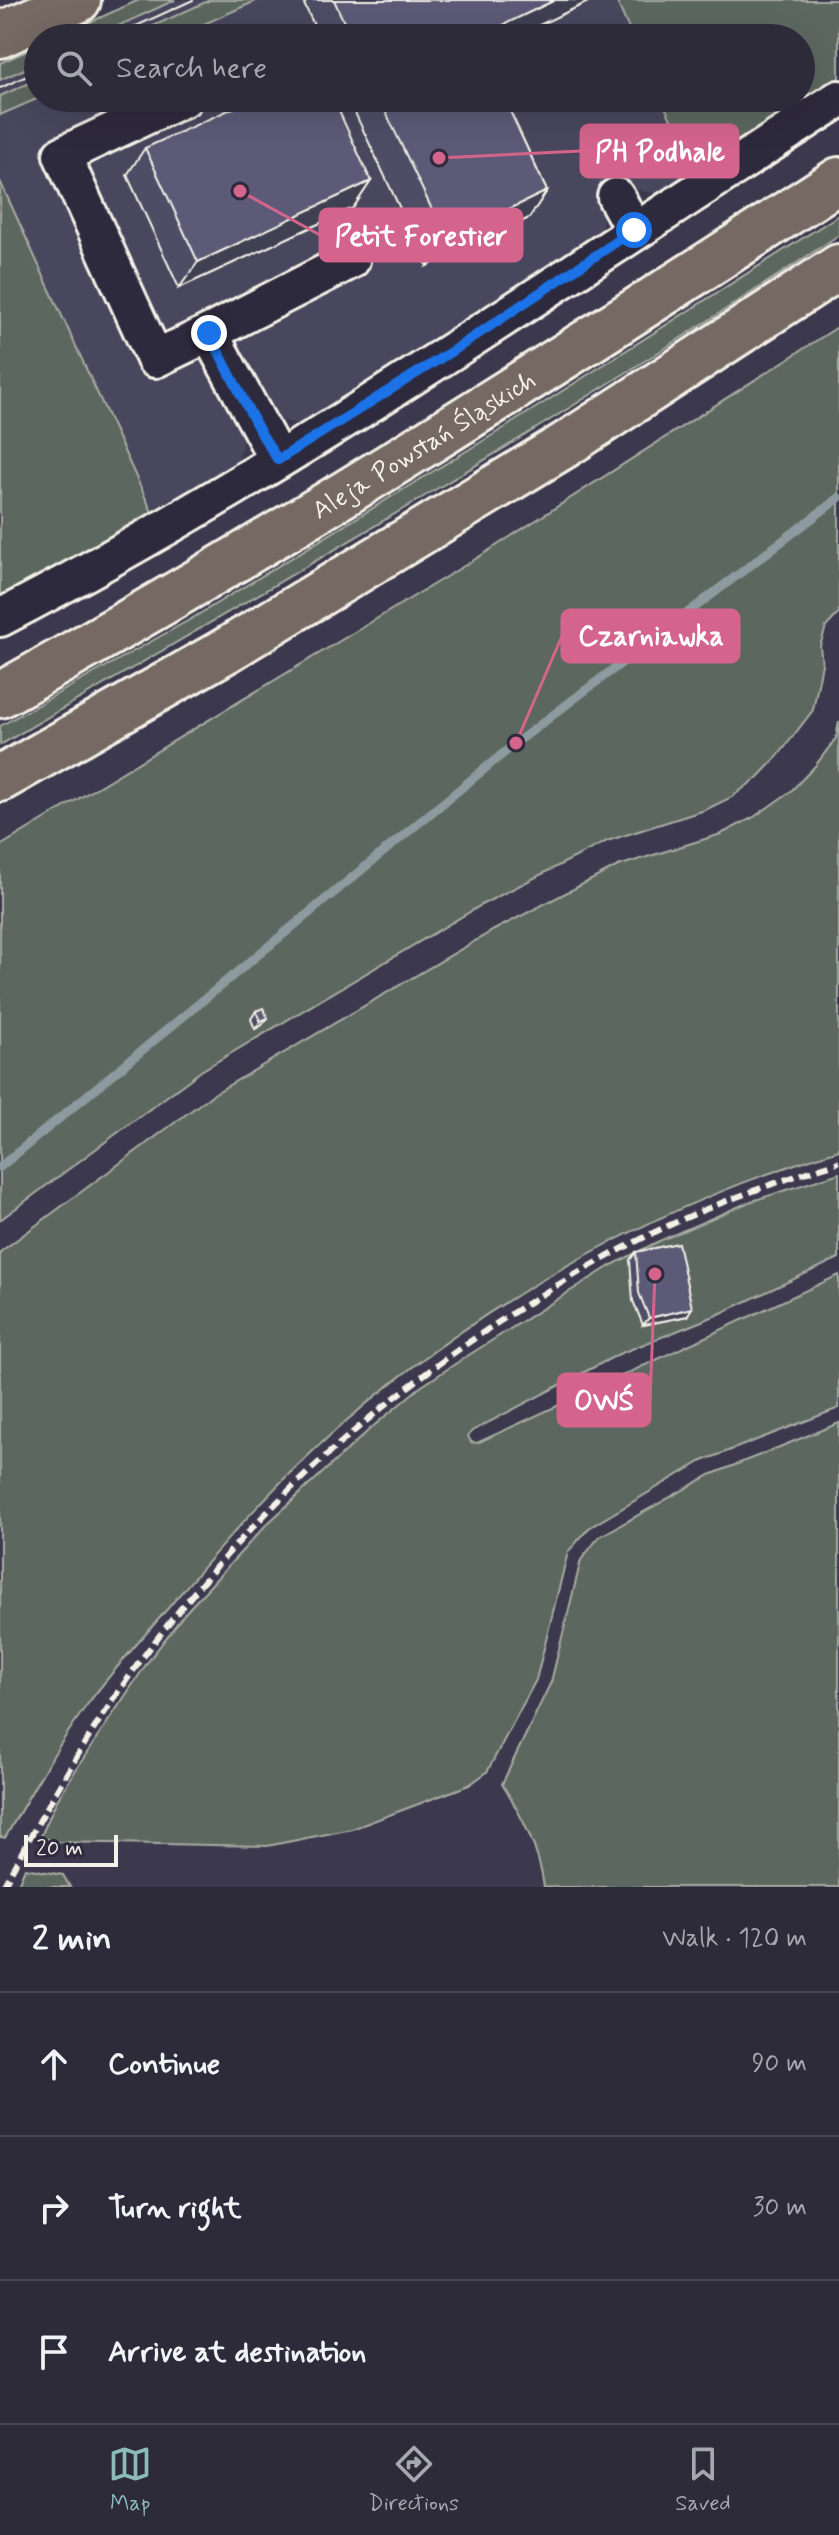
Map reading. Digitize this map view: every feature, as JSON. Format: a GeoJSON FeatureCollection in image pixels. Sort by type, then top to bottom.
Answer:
{"type":"FeatureCollection","features":[{"type":"Feature","properties":{"kind":"main road"},"geometry":{"type":"LineString","coordinates":[[25,24],[78,0]]}},
{"type":"Feature","properties":{"kind":"main road"},"geometry":{"type":"LineString","coordinates":[[0,35],[24,24]]}},
{"type":"Feature","properties":{"kind":"main road","name":"Aleja Powstań Śląskich"},"geometry":{"type":"LineString","coordinates":[[0,695],[242,555],[591,341],[839,180]]}},
{"type":"Feature","properties":{"kind":"main road"},"geometry":{"type":"LineString","coordinates":[[0,779],[225,651],[565,445],[839,267]]}},
{"type":"Feature","properties":{"kind":"main road"},"geometry":{"type":"LineString","coordinates":[[0,664],[242,555]]}},
{"type":"Feature","properties":{"kind":"main road"},"geometry":{"type":"LineString","coordinates":[[0,802],[225,651]]}},
{"type":"Feature","properties":{"kind":"street"},"geometry":{"type":"LineString","coordinates":[[0,618],[71,582],[278,460],[460,346],[839,99]]}},
{"type":"Feature","properties":{"kind":"street"},"geometry":{"type":"LineString","coordinates":[[154,112],[62,155],[155,359],[351,260]]}},
{"type":"Feature","properties":{"kind":"street"},"geometry":{"type":"LineString","coordinates":[[616,197],[634,230]]}},
{"type":"Feature","properties":{"kind":"street"},"geometry":{"type":"LineString","coordinates":[[209,333],[278,460]]}},
{"type":"Feature","properties":{"kind":"shaded area"},"geometry":{"type":"Polygon","coordinates":[[[139,0],[175,0],[123,24],[86,24],[139,0]]]}},
{"type":"Feature","properties":{"kind":"shaded area"},"geometry":{"type":"Polygon","coordinates":[[[175,0],[210,0],[158,24],[123,24],[175,0]]]}},
{"type":"Feature","properties":{"kind":"shaded area"},"geometry":{"type":"Polygon","coordinates":[[[210,0],[258,0],[204,24],[158,24],[210,0]]]}},
{"type":"Feature","properties":{"kind":"shaded area"},"geometry":{"type":"Polygon","coordinates":[[[258,0],[616,0],[627,24],[204,24],[258,0]]]}},
{"type":"Feature","properties":{"kind":"shaded area"},"geometry":{"type":"Polygon","coordinates":[[[616,0],[839,0],[839,80],[815,95],[815,24],[627,24],[616,0]]]}},
{"type":"Feature","properties":{"kind":"shaded area"},"geometry":{"type":"Polygon","coordinates":[[[24,52],[24,69],[0,80],[0,63],[24,52]]]}},
{"type":"Feature","properties":{"kind":"shaded area"},"geometry":{"type":"Polygon","coordinates":[[[24,69],[24,85],[0,96],[0,80],[24,69]]]}},
{"type":"Feature","properties":{"kind":"shaded area"},"geometry":{"type":"Polygon","coordinates":[[[24,85],[24,105],[0,115],[0,96],[24,85]]]}},
{"type":"Feature","properties":{"kind":"shaded area"},"geometry":{"type":"Polygon","coordinates":[[[24,105],[24,112],[667,112],[695,172],[671,190],[644,192],[632,187],[599,207],[603,218],[601,230],[592,241],[298,424],[277,419],[243,439],[238,462],[153,514],[0,181],[0,115],[24,105]]]}},
{"type":"Feature","properties":{"kind":"shaded area"},"geometry":{"type":"Polygon","coordinates":[[[667,112],[789,112],[695,172],[667,112]]]}},
{"type":"Feature","properties":{"kind":"shaded area"},"geometry":{"type":"Polygon","coordinates":[[[0,181],[153,514],[0,600],[0,181]]]}},
{"type":"Feature","properties":{"kind":"shaded area"},"geometry":{"type":"Polygon","coordinates":[[[839,215],[839,235],[633,368],[318,560],[0,745],[0,726],[191,619],[504,428],[839,215]]]}},
{"type":"Feature","properties":{"kind":"shaded area"},"geometry":{"type":"Polygon","coordinates":[[[839,326],[839,613],[826,627],[820,646],[822,664],[813,710],[778,756],[757,778],[732,797],[705,810],[607,841],[485,903],[201,1071],[0,1220],[0,846],[477,558],[839,326]]]}},
{"type":"Feature","properties":{"kind":"shaded area"},"geometry":{"type":"Polygon","coordinates":[[[839,721],[839,1150],[688,1206],[615,1240],[544,1279],[475,1322],[346,1421],[257,1507],[115,1670],[63,1740],[5,1838],[0,1837],[0,1252],[212,1095],[494,930],[618,866],[721,834],[754,817],[791,791],[815,766],[836,738],[839,721]]]}},
{"type":"Feature","properties":{"kind":"shaded area"},"geometry":{"type":"Polygon","coordinates":[[[839,1173],[839,1258],[717,1315],[619,1354],[472,1431],[468,1436],[471,1442],[477,1443],[839,1275],[839,1408],[700,1462],[589,1528],[568,1552],[536,1680],[487,1772],[469,1785],[352,1829],[267,1846],[54,1842],[41,1836],[56,1802],[75,1771],[147,1663],[185,1613],[266,1525],[419,1388],[610,1266],[749,1202],[839,1173]]]}},
{"type":"Feature","properties":{"kind":"shaded area"},"geometry":{"type":"Polygon","coordinates":[[[839,1423],[839,1887],[544,1887],[529,1833],[502,1784],[551,1682],[581,1560],[599,1537],[710,1475],[839,1423]]]}},
{"type":"Feature","properties":{"kind":"shaded area"},"geometry":{"type":"Polygon","coordinates":[[[25,1868],[63,1875],[70,1887],[17,1887],[25,1868]]]}},
{"type":"Feature","properties":{"kind":"building"},"geometry":{"type":"Polygon","coordinates":[[[334,0],[555,0],[505,24],[345,24],[334,0]]]}},
{"type":"Feature","properties":{"kind":"building"},"geometry":{"type":"Polygon","coordinates":[[[224,112],[339,112],[371,181],[198,262],[145,148],[224,112]]]}},
{"type":"Feature","properties":{"kind":"building"},"geometry":{"type":"Polygon","coordinates":[[[386,112],[510,112],[547,191],[446,239],[386,112]]]}},
{"type":"Feature","properties":{"kind":"building"},"geometry":{"type":"Polygon","coordinates":[[[263,1008],[268,1018],[261,1021],[256,1011],[263,1008]]]}},
{"type":"Feature","properties":{"kind":"building"},"geometry":{"type":"Polygon","coordinates":[[[678,1243],[692,1308],[649,1318],[639,1293],[636,1252],[678,1243]]]}},
{"type":"Feature","properties":{"kind":"waterway"},"geometry":{"type":"LineString","coordinates":[[0,1167],[516,743],[839,498]]}},
{"type":"Feature","properties":{"kind":"tram line"},"geometry":{"type":"LineString","coordinates":[[141,24],[193,0]]}},
{"type":"Feature","properties":{"kind":"tram line"},"geometry":{"type":"LineString","coordinates":[[0,88],[24,77]]}},
{"type":"Feature","properties":{"kind":"railway"},"geometry":{"type":"LineString","coordinates":[[3,1887],[68,1771],[141,1660],[193,1594],[249,1531],[372,1416],[438,1364],[579,1272],[698,1212],[839,1162]]}},
{"type":"Feature","properties":{"kind":"place","name":"PH Podhale"},"geometry":{"type":"Point","coordinates":[439,158]}},
{"type":"Feature","properties":{"kind":"place","name":"Petit Forestier"},"geometry":{"type":"Point","coordinates":[240,191]}},
{"type":"Feature","properties":{"kind":"place","name":"Czarniawka"},"geometry":{"type":"Point","coordinates":[516,743]}},
{"type":"Feature","properties":{"kind":"place","name":"OWŚ"},"geometry":{"type":"Point","coordinates":[655,1274]}},
{"type":"Feature","properties":{"kind":"route"},"geometry":{"type":"LineString","coordinates":[[209,333],[278,460],[460,346],[634,230]]}}]}
